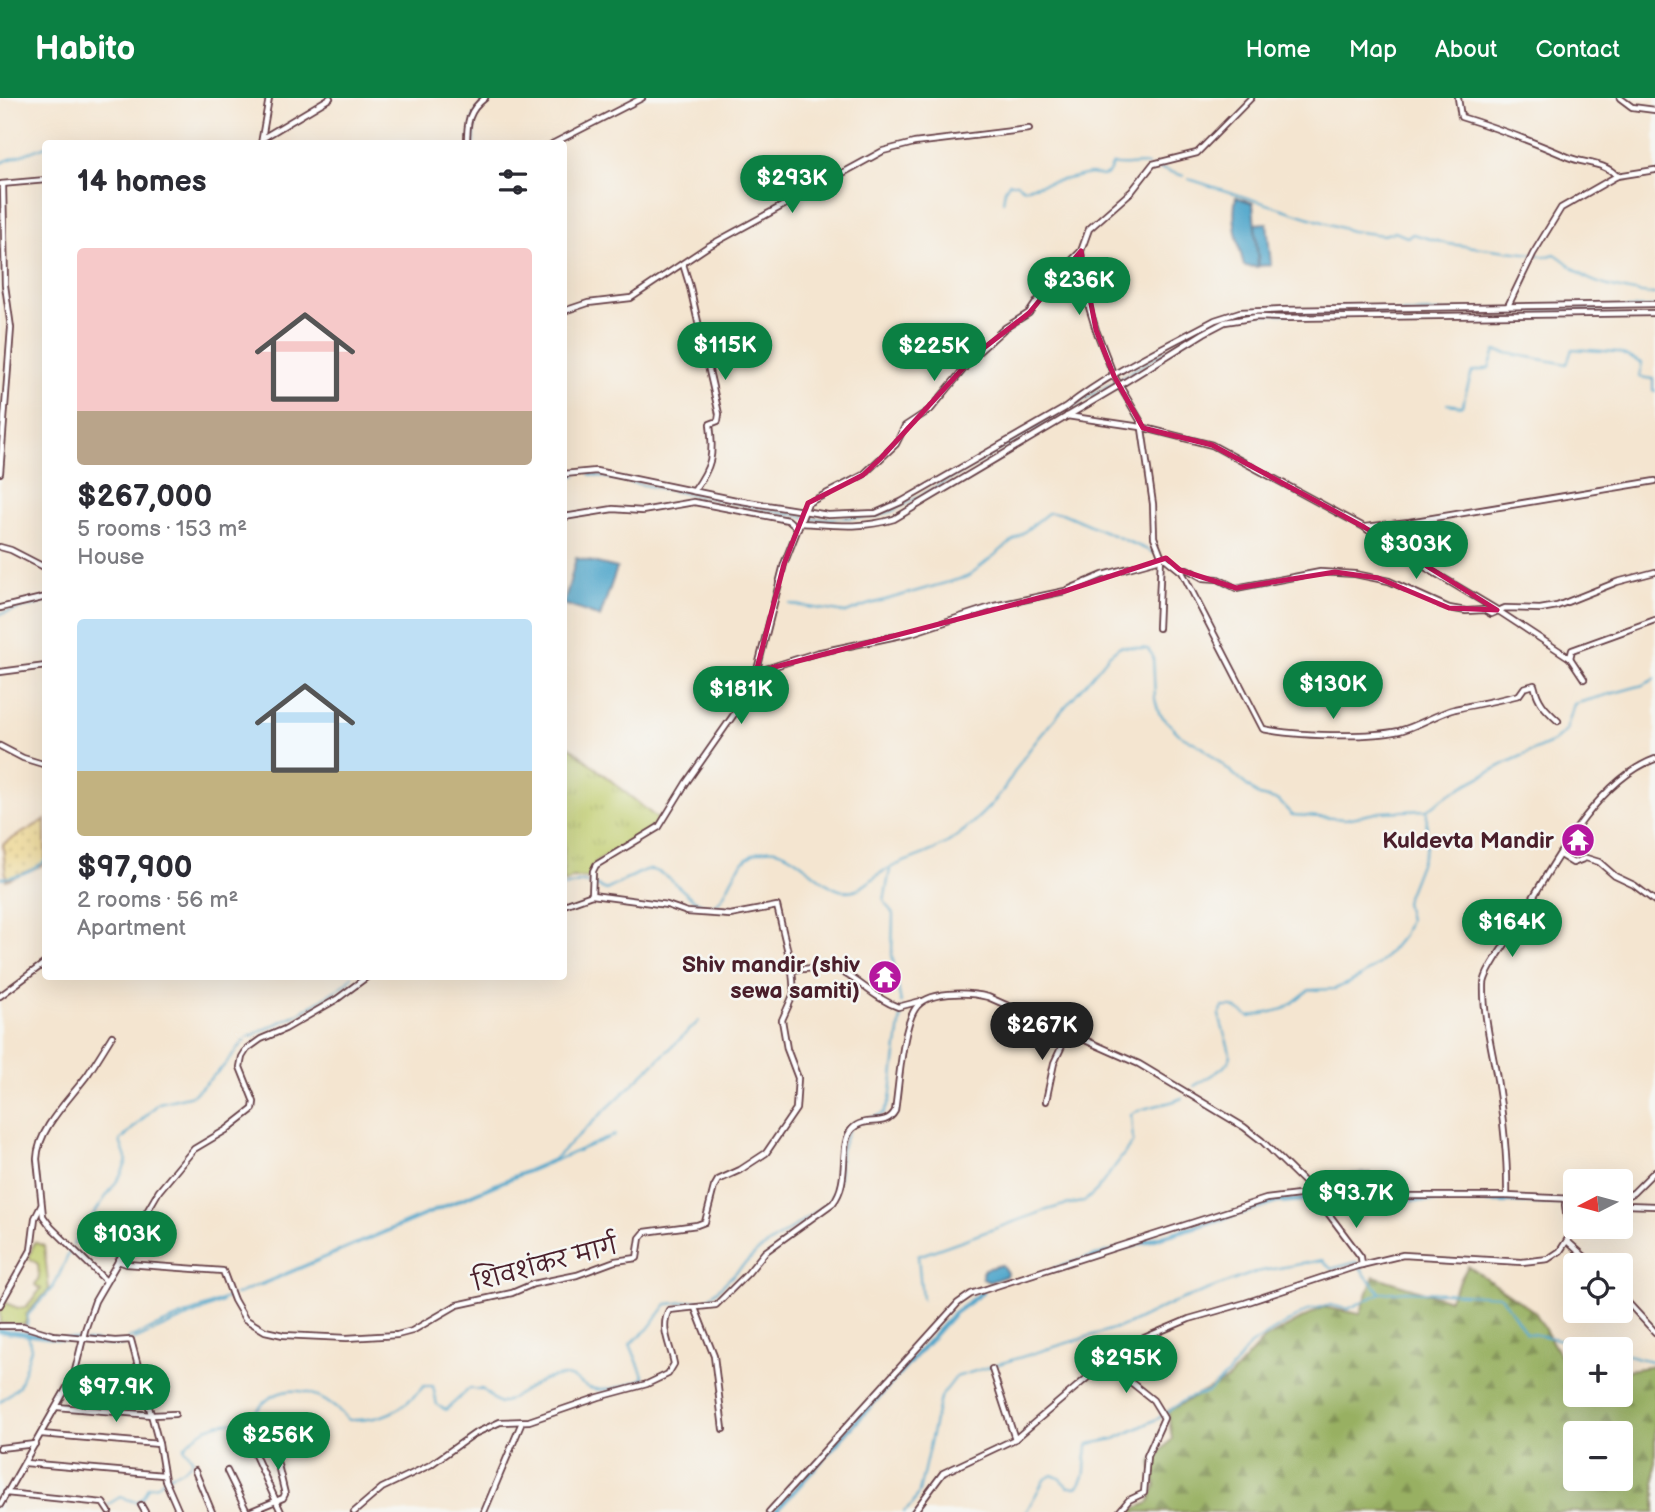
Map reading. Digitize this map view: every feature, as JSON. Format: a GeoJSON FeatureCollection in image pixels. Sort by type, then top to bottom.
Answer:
{"type":"FeatureCollection","features":[{"type":"Feature","properties":{"kind":"street"},"geometry":{"type":"LineString","coordinates":[[262,140],[269,98]]}},
{"type":"Feature","properties":{"kind":"street"},"geometry":{"type":"LineString","coordinates":[[264,140],[330,98]]}},
{"type":"Feature","properties":{"kind":"street"},"geometry":{"type":"LineString","coordinates":[[467,140],[468,117],[475,105],[485,98]]}},
{"type":"Feature","properties":{"kind":"street"},"geometry":{"type":"LineString","coordinates":[[560,140],[642,98]]}},
{"type":"Feature","properties":{"kind":"street"},"geometry":{"type":"LineString","coordinates":[[592,893],[596,865],[659,827],[744,700],[756,672],[784,564],[808,503],[863,475],[896,444],[905,426],[931,409],[976,354],[1005,328],[1029,313],[1051,281],[1081,251],[1089,229],[1132,191],[1153,164],[1197,153],[1251,98]]}},
{"type":"Feature","properties":{"kind":"street"},"geometry":{"type":"LineString","coordinates":[[1458,98],[1461,117],[1511,132],[1569,158],[1602,166],[1617,176]]}},
{"type":"Feature","properties":{"kind":"street"},"geometry":{"type":"LineString","coordinates":[[1620,98],[1632,107],[1655,110]]}},
{"type":"Feature","properties":{"kind":"street"},"geometry":{"type":"LineString","coordinates":[[567,310],[588,303],[631,298],[707,247],[883,151],[914,143],[1029,129]]}},
{"type":"Feature","properties":{"kind":"street"},"geometry":{"type":"LineString","coordinates":[[1508,306],[1533,254],[1561,208],[1617,176],[1655,170]]}},
{"type":"Feature","properties":{"kind":"street"},"geometry":{"type":"LineString","coordinates":[[0,472],[10,328],[5,285],[1,184],[42,180]]}},
{"type":"Feature","properties":{"kind":"street"},"geometry":{"type":"LineString","coordinates":[[1081,251],[1085,294],[1114,376],[1139,418],[1141,427],[1153,504],[1154,537],[1161,555],[1158,628]]}},
{"type":"Feature","properties":{"kind":"street"},"geometry":{"type":"LineString","coordinates":[[683,264],[719,414],[718,421],[710,425],[710,468],[694,491]]}},
{"type":"Feature","properties":{"kind":"street"},"geometry":{"type":"LineString","coordinates":[[803,517],[864,515],[885,510],[1065,408],[1114,376],[1215,320],[1240,312],[1655,304]]}},
{"type":"Feature","properties":{"kind":"street"},"geometry":{"type":"LineString","coordinates":[[567,474],[596,471],[803,517],[853,526],[874,525],[894,519],[1204,332],[1225,322],[1257,317],[1655,313]]}},
{"type":"Feature","properties":{"kind":"street"},"geometry":{"type":"LineString","coordinates":[[1066,416],[1141,427],[1212,445],[1364,527],[1388,545],[1497,610],[1570,658],[1584,679]]}},
{"type":"Feature","properties":{"kind":"street"},"geometry":{"type":"LineString","coordinates":[[1364,527],[1655,481]]}},
{"type":"Feature","properties":{"kind":"street"},"geometry":{"type":"LineString","coordinates":[[567,517],[613,509],[642,511],[694,502],[788,520],[798,530]]}},
{"type":"Feature","properties":{"kind":"street"},"geometry":{"type":"LineString","coordinates":[[0,547],[42,566]]}},
{"type":"Feature","properties":{"kind":"street"},"geometry":{"type":"LineString","coordinates":[[1161,555],[1180,569],[1263,729],[1334,734],[1398,731],[1419,725],[1451,710],[1518,695],[1524,688],[1534,685],[1537,698],[1558,720]]}},
{"type":"Feature","properties":{"kind":"street"},"geometry":{"type":"LineString","coordinates":[[756,672],[816,653],[911,633],[994,606],[1077,588],[1103,575],[1157,560],[1161,555]]}},
{"type":"Feature","properties":{"kind":"street"},"geometry":{"type":"LineString","coordinates":[[1180,569],[1187,569],[1203,578],[1218,579],[1236,588],[1308,574],[1355,574],[1389,581],[1449,608],[1484,610],[1491,614],[1505,608],[1540,609],[1558,606],[1617,582],[1655,572]]}},
{"type":"Feature","properties":{"kind":"street"},"geometry":{"type":"LineString","coordinates":[[0,608],[42,598]]}},
{"type":"Feature","properties":{"kind":"street"},"geometry":{"type":"LineString","coordinates":[[1570,658],[1572,650],[1655,620]]}},
{"type":"Feature","properties":{"kind":"street"},"geometry":{"type":"LineString","coordinates":[[0,672],[42,667]]}},
{"type":"Feature","properties":{"kind":"street"},"geometry":{"type":"LineString","coordinates":[[0,746],[42,764]]}},
{"type":"Feature","properties":{"kind":"street"},"geometry":{"type":"LineString","coordinates":[[1507,1196],[1508,1181],[1500,1108],[1486,1024],[1486,978],[1581,821],[1622,777],[1634,768],[1655,759]]}},
{"type":"Feature","properties":{"kind":"street"},"geometry":{"type":"LineString","coordinates":[[1560,855],[1573,863],[1586,858],[1599,862],[1615,876],[1634,885],[1655,901]]}},
{"type":"Feature","properties":{"kind":"street"},"geometry":{"type":"LineString","coordinates":[[567,904],[592,893],[667,905],[687,912],[730,915],[777,906],[792,970],[830,967],[870,993],[898,1007],[951,994],[975,993],[988,996],[1139,1063],[1262,1140],[1315,1193]]}},
{"type":"Feature","properties":{"kind":"street"},"geometry":{"type":"LineString","coordinates":[[0,996],[42,965]]}},
{"type":"Feature","properties":{"kind":"street","name":"शिवशंकर मार्ग"},"geometry":{"type":"LineString","coordinates":[[118,1261],[127,1264],[223,1271],[245,1319],[273,1334],[318,1338],[397,1335],[412,1331],[457,1305],[577,1275],[615,1261],[637,1258],[640,1238],[645,1232],[696,1226],[705,1222],[718,1180],[766,1153],[796,1110],[797,1078],[787,1049],[782,1020],[794,993],[792,970]]}},
{"type":"Feature","properties":{"kind":"street"},"geometry":{"type":"LineString","coordinates":[[0,1505],[74,1375],[95,1301],[159,1192],[194,1149],[226,1130],[253,1109],[254,1102],[240,1068],[247,1049],[337,999],[363,980]]}},
{"type":"Feature","properties":{"kind":"street"},"geometry":{"type":"LineString","coordinates":[[354,1512],[382,1488],[429,1465],[474,1434],[500,1422],[522,1422],[647,1384],[668,1374],[674,1364],[666,1339],[666,1316],[669,1310],[716,1305],[765,1252],[833,1203],[841,1193],[845,1147],[850,1130],[861,1122],[884,1122],[891,1118],[895,1111],[908,1024],[916,1007],[925,999]]}},
{"type":"Feature","properties":{"kind":"street"},"geometry":{"type":"LineString","coordinates":[[1046,1101],[1054,1063],[1068,1033]]}},
{"type":"Feature","properties":{"kind":"street"},"geometry":{"type":"LineString","coordinates":[[106,1281],[43,1216],[38,1150],[47,1129],[87,1075],[111,1036]]}},
{"type":"Feature","properties":{"kind":"street"},"geometry":{"type":"LineString","coordinates":[[1633,1193],[1655,1171]]}},
{"type":"Feature","properties":{"kind":"street"},"geometry":{"type":"LineString","coordinates":[[769,1512],[958,1303],[971,1294],[1266,1199],[1315,1193],[1563,1199]]}},
{"type":"Feature","properties":{"kind":"street"},"geometry":{"type":"LineString","coordinates":[[1323,1195],[1328,1213],[1360,1257],[1362,1265]]}},
{"type":"Feature","properties":{"kind":"street"},"geometry":{"type":"LineString","coordinates":[[0,1305],[31,1250],[35,1218],[41,1205]]}},
{"type":"Feature","properties":{"kind":"street"},"geometry":{"type":"LineString","coordinates":[[1633,1205],[1655,1206]]}},
{"type":"Feature","properties":{"kind":"street"},"geometry":{"type":"LineString","coordinates":[[914,1512],[943,1473],[1015,1438],[1107,1363],[1137,1341],[1160,1331],[1224,1308],[1403,1255],[1537,1262],[1560,1251],[1567,1241],[1580,1253]]}},
{"type":"Feature","properties":{"kind":"street"},"geometry":{"type":"LineString","coordinates":[[695,1308],[714,1356],[723,1429]]}},
{"type":"Feature","properties":{"kind":"street"},"geometry":{"type":"LineString","coordinates":[[1633,1308],[1655,1332]]}},
{"type":"Feature","properties":{"kind":"street"},"geometry":{"type":"LineString","coordinates":[[0,1326],[26,1327],[53,1335],[83,1338],[131,1339],[159,1444],[164,1478],[179,1512]]}},
{"type":"Feature","properties":{"kind":"street"},"geometry":{"type":"LineString","coordinates":[[1107,1363],[1153,1400],[1164,1418],[1147,1456],[1144,1493],[1129,1500],[1119,1512]]}},
{"type":"Feature","properties":{"kind":"street"},"geometry":{"type":"LineString","coordinates":[[992,1369],[1015,1438]]}},
{"type":"Feature","properties":{"kind":"street"},"geometry":{"type":"LineString","coordinates":[[74,1375],[142,1383]]}},
{"type":"Feature","properties":{"kind":"street"},"geometry":{"type":"LineString","coordinates":[[57,1407],[152,1415],[175,1414]]}},
{"type":"Feature","properties":{"kind":"street"},"geometry":{"type":"LineString","coordinates":[[484,1512],[522,1422]]}},
{"type":"Feature","properties":{"kind":"street"},"geometry":{"type":"LineString","coordinates":[[227,1471],[248,1512],[283,1498],[285,1494],[268,1428]]}},
{"type":"Feature","properties":{"kind":"street"},"geometry":{"type":"LineString","coordinates":[[41,1434],[159,1444]]}},
{"type":"Feature","properties":{"kind":"street"},"geometry":{"type":"LineString","coordinates":[[0,1448],[35,1444]]}},
{"type":"Feature","properties":{"kind":"street"},"geometry":{"type":"LineString","coordinates":[[250,1444],[281,1512]]}},
{"type":"Feature","properties":{"kind":"street"},"geometry":{"type":"LineString","coordinates":[[25,1462],[164,1478]]}},
{"type":"Feature","properties":{"kind":"street"},"geometry":{"type":"LineString","coordinates":[[195,1471],[212,1512]]}},
{"type":"Feature","properties":{"kind":"street"},"geometry":{"type":"LineString","coordinates":[[6,1493],[107,1508]]}},
{"type":"Feature","properties":{"kind":"street"},"geometry":{"type":"LineString","coordinates":[[141,1505],[145,1512]]}},
{"type":"Feature","properties":{"kind":"highlighted area"},"geometry":{"type":"Polygon","coordinates":[[[1081,251],[1096,330],[1114,376],[1143,428],[1212,445],[1364,527],[1497,610],[1449,608],[1378,578],[1335,572],[1236,588],[1180,570],[1166,558],[1065,591],[756,672],[784,564],[808,503],[863,475],[976,354],[1029,313],[1081,251]]]}},
{"type":"Feature","properties":{"kind":"green space"},"geometry":{"type":"Polygon","coordinates":[[[567,744],[659,820],[647,831],[597,861],[592,867],[591,878],[573,878],[567,881],[567,744]]]}},
{"type":"Feature","properties":{"kind":"green space"},"geometry":{"type":"Polygon","coordinates":[[[34,1242],[44,1246],[49,1290],[28,1312],[25,1324],[0,1324],[0,1308],[3,1302],[18,1308],[26,1307],[41,1289],[35,1285],[39,1277],[38,1264],[29,1258],[34,1242]]]}},
{"type":"Feature","properties":{"kind":"green space"},"geometry":{"type":"Polygon","coordinates":[[[1468,1266],[1535,1312],[1563,1361],[1563,1407],[1633,1407],[1633,1369],[1655,1366],[1655,1512],[1126,1512],[1149,1503],[1156,1486],[1151,1462],[1172,1439],[1168,1411],[1228,1379],[1263,1340],[1323,1307],[1360,1314],[1374,1276],[1449,1300],[1468,1266]]]}},
{"type":"Feature","properties":{"kind":"sand"},"geometry":{"type":"Polygon","coordinates":[[[42,822],[42,865],[6,880],[3,844],[42,822]]]}},
{"type":"Feature","properties":{"kind":"water"},"geometry":{"type":"Polygon","coordinates":[[[1236,197],[1253,203],[1258,267],[1244,266],[1235,223],[1236,197]]]}},
{"type":"Feature","properties":{"kind":"water"},"geometry":{"type":"Polygon","coordinates":[[[1267,223],[1271,265],[1259,266],[1255,224],[1267,223]]]}},
{"type":"Feature","properties":{"kind":"water"},"geometry":{"type":"Polygon","coordinates":[[[576,558],[617,568],[600,617],[567,605],[567,592],[576,558]]]}},
{"type":"Feature","properties":{"kind":"water"},"geometry":{"type":"Polygon","coordinates":[[[1370,1173],[1370,1190],[1336,1187],[1338,1175],[1370,1173]]]}},
{"type":"Feature","properties":{"kind":"water"},"geometry":{"type":"Polygon","coordinates":[[[1002,1265],[1006,1276],[989,1282],[983,1279],[984,1269],[1002,1265]]]}},
{"type":"Feature","properties":{"kind":"waterway"},"geometry":{"type":"LineString","coordinates":[[473,140],[475,117],[481,108],[494,98]]}},
{"type":"Feature","properties":{"kind":"waterway"},"geometry":{"type":"LineString","coordinates":[[0,163],[42,147]]}},
{"type":"Feature","properties":{"kind":"waterway"},"geometry":{"type":"LineString","coordinates":[[1003,202],[1009,183],[1017,183],[1024,188],[1090,174],[1103,176],[1108,174],[1113,164],[1148,165]]}},
{"type":"Feature","properties":{"kind":"waterway"},"geometry":{"type":"LineString","coordinates":[[1154,167],[1184,176]]}},
{"type":"Feature","properties":{"kind":"waterway"},"geometry":{"type":"LineString","coordinates":[[1189,179],[1351,231],[1383,235],[1395,232],[1407,237],[1413,234],[1448,244],[1533,254]]}},
{"type":"Feature","properties":{"kind":"waterway"},"geometry":{"type":"LineString","coordinates":[[1538,255],[1545,257],[1555,254],[1587,278],[1606,285],[1655,294]]}},
{"type":"Feature","properties":{"kind":"waterway"},"geometry":{"type":"LineString","coordinates":[[1241,314],[1560,311],[1655,307]]}},
{"type":"Feature","properties":{"kind":"waterway"},"geometry":{"type":"LineString","coordinates":[[589,474],[814,519],[875,517],[893,511],[966,470],[1206,327]]}},
{"type":"Feature","properties":{"kind":"waterway"},"geometry":{"type":"LineString","coordinates":[[1447,404],[1462,406],[1472,372],[1489,368],[1495,351],[1567,364],[1572,349],[1618,352],[1642,363],[1639,377],[1653,379],[1655,391]]}},
{"type":"Feature","properties":{"kind":"waterway"},"geometry":{"type":"LineString","coordinates":[[567,477],[576,475]]}},
{"type":"Feature","properties":{"kind":"waterway"},"geometry":{"type":"LineString","coordinates":[[790,604],[846,613],[967,577],[1048,513],[1062,513],[1157,554]]}},
{"type":"Feature","properties":{"kind":"waterway"},"geometry":{"type":"LineString","coordinates":[[0,614],[42,603]]}},
{"type":"Feature","properties":{"kind":"waterway"},"geometry":{"type":"LineString","coordinates":[[595,885],[606,890],[645,870],[654,871],[664,875],[697,902],[713,905],[724,895],[745,860],[765,850],[776,850],[787,854],[839,890],[859,888],[884,871],[947,843],[974,822],[998,797],[1044,731],[1109,655],[1120,646],[1148,649],[1153,656],[1155,699],[1159,713],[1179,734],[1202,747],[1259,796],[1279,801],[1292,815],[1346,819],[1381,812],[1427,810],[1449,794],[1506,763],[1553,742],[1566,731],[1574,704],[1643,685],[1655,679]]}},
{"type":"Feature","properties":{"kind":"waterway"},"geometry":{"type":"LineString","coordinates":[[1194,1086],[1227,1064],[1230,1058],[1219,1015],[1223,1007],[1233,1007],[1250,1017],[1284,1009],[1309,990],[1335,989],[1359,978],[1381,962],[1403,935],[1409,920],[1405,902],[1426,848],[1427,810]]}},
{"type":"Feature","properties":{"kind":"waterway"},"geometry":{"type":"LineString","coordinates":[[0,878],[24,873],[42,863]]}},
{"type":"Feature","properties":{"kind":"waterway"},"geometry":{"type":"LineString","coordinates":[[890,870],[884,901],[893,914],[892,954],[901,1003]]}},
{"type":"Feature","properties":{"kind":"waterway"},"geometry":{"type":"LineString","coordinates":[[567,886],[583,882],[589,884]]}},
{"type":"Feature","properties":{"kind":"waterway"},"geometry":{"type":"LineString","coordinates":[[73,1244],[121,1175],[127,1161],[120,1141],[159,1103],[193,1095],[225,1065],[246,1038],[300,1013],[349,980]]}},
{"type":"Feature","properties":{"kind":"waterway"},"geometry":{"type":"LineString","coordinates":[[855,1124],[884,1113],[890,1100],[902,1009]]}},
{"type":"Feature","properties":{"kind":"waterway"},"geometry":{"type":"LineString","coordinates":[[235,1295],[554,1159],[699,1021]]}},
{"type":"Feature","properties":{"kind":"waterway"},"geometry":{"type":"LineString","coordinates":[[922,1299],[918,1256],[1047,1210],[1084,1202],[1097,1190],[1133,1142],[1131,1114],[1182,1098]]}},
{"type":"Feature","properties":{"kind":"waterway"},"geometry":{"type":"LineString","coordinates":[[107,1505],[120,1497],[136,1502],[143,1497],[148,1487],[158,1485],[190,1464],[193,1459],[184,1448],[194,1437],[214,1425],[244,1420],[269,1398],[284,1392],[314,1395],[349,1420],[361,1420],[391,1413],[408,1402],[424,1386],[433,1386],[437,1405],[446,1410],[469,1389],[482,1389],[499,1404],[539,1382],[556,1377],[568,1376],[590,1388],[604,1390],[625,1386],[644,1378],[630,1344],[648,1329],[667,1304],[707,1300],[757,1252],[830,1202],[839,1177],[841,1150],[848,1131]]}},
{"type":"Feature","properties":{"kind":"waterway"},"geometry":{"type":"LineString","coordinates":[[261,1285],[615,1135]]}},
{"type":"Feature","properties":{"kind":"waterway"},"geometry":{"type":"LineString","coordinates":[[1055,1269],[1276,1202],[1327,1198],[1563,1203]]}},
{"type":"Feature","properties":{"kind":"waterway"},"geometry":{"type":"LineString","coordinates":[[27,1325],[28,1315],[54,1286],[71,1249]]}},
{"type":"Feature","properties":{"kind":"waterway"},"geometry":{"type":"LineString","coordinates":[[904,1512],[913,1504],[919,1492],[940,1398],[956,1377],[1129,1324],[1172,1303],[1256,1272],[1323,1260],[1331,1269],[1357,1262],[1380,1292]]}},
{"type":"Feature","properties":{"kind":"waterway"},"geometry":{"type":"LineString","coordinates":[[1026,1512],[1044,1480],[1052,1475],[1068,1487],[1077,1487],[1084,1477],[1089,1444],[1115,1439],[1159,1418],[1186,1399],[1208,1392],[1228,1374],[1250,1345],[1308,1310],[1330,1305],[1348,1309],[1381,1293],[1406,1291],[1501,1296],[1526,1333],[1563,1340]]}},
{"type":"Feature","properties":{"kind":"waterway"},"geometry":{"type":"LineString","coordinates":[[775,1512],[954,1313],[983,1292]]}},
{"type":"Feature","properties":{"kind":"waterway"},"geometry":{"type":"LineString","coordinates":[[129,1338],[231,1296]]}},
{"type":"Feature","properties":{"kind":"waterway"},"geometry":{"type":"LineString","coordinates":[[134,1340],[222,1302]]}},
{"type":"Feature","properties":{"kind":"waterway"},"geometry":{"type":"LineString","coordinates":[[0,1402],[19,1386],[31,1349],[27,1330]]}},
{"type":"Feature","properties":{"kind":"waterway"},"geometry":{"type":"LineString","coordinates":[[0,1331],[80,1341]]}},
{"type":"Feature","properties":{"kind":"waterway"},"geometry":{"type":"LineString","coordinates":[[86,1342],[129,1343]]}},
{"type":"Feature","properties":{"kind":"waterway"},"geometry":{"type":"LineString","coordinates":[[1633,1356],[1655,1362]]}},
{"type":"Feature","properties":{"kind":"place","name":"Kuldevta Mandir"},"geometry":{"type":"Point","coordinates":[1578,840]}},
{"type":"Feature","properties":{"kind":"place","name":"Shiv mandir (shiv sewa samiti)"},"geometry":{"type":"Point","coordinates":[885,977]}}]}
